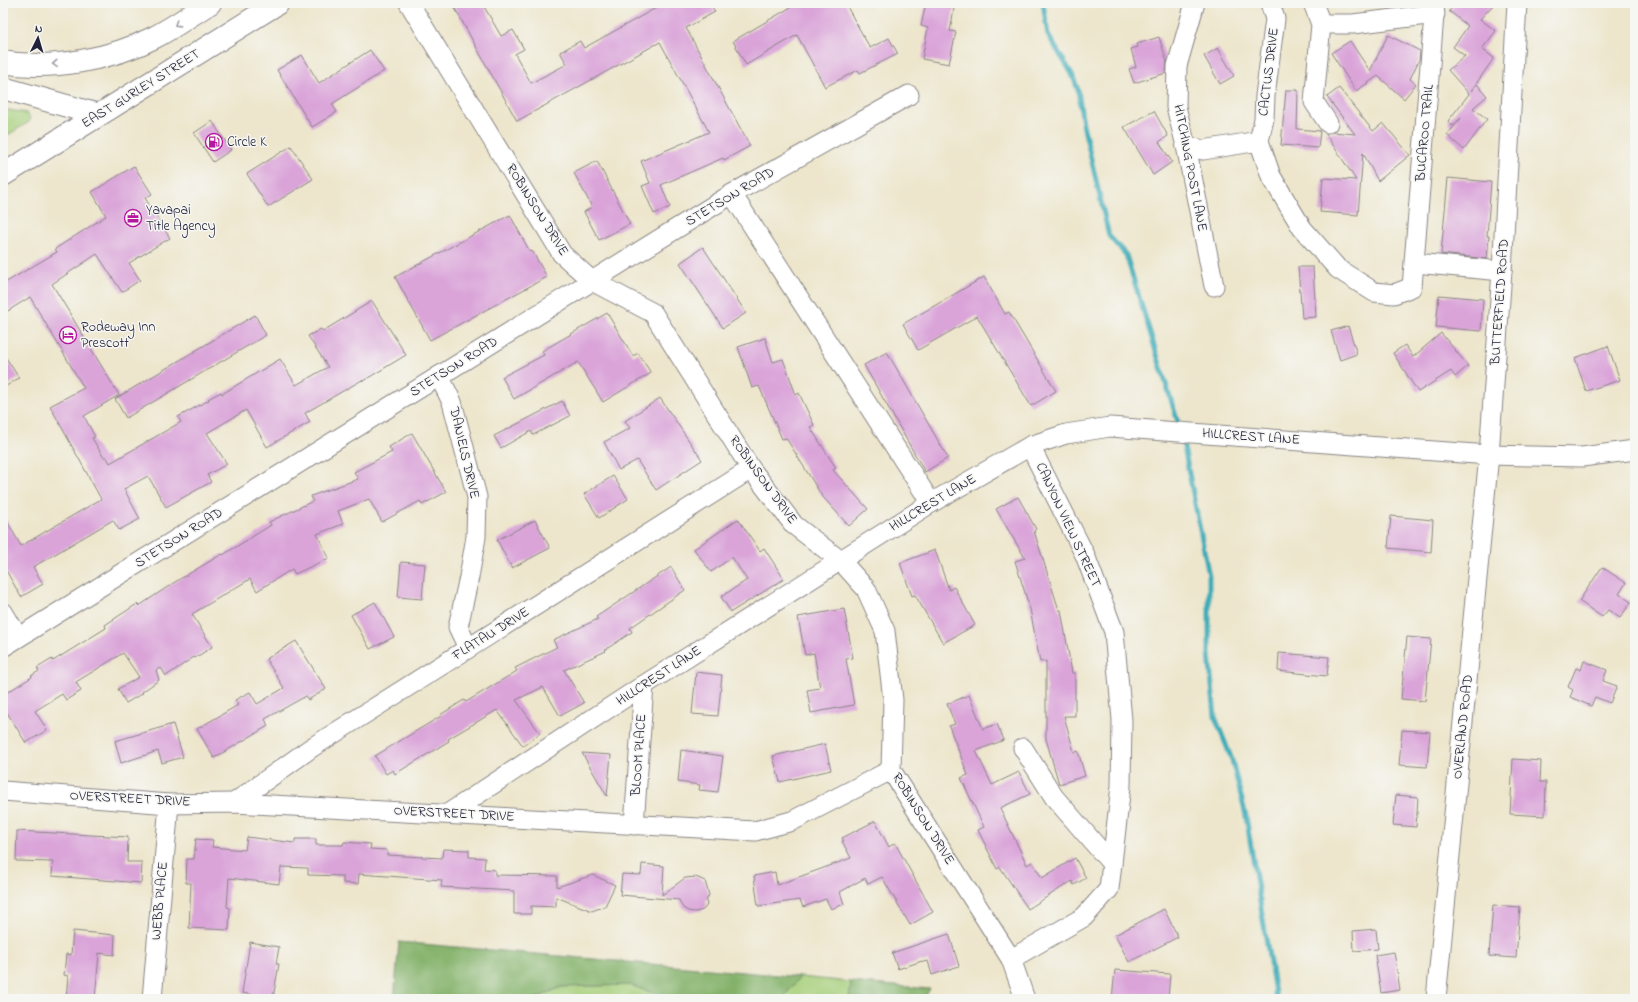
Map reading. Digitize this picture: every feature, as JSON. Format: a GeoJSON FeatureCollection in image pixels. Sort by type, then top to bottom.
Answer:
{"type":"FeatureCollection","features":[{"type":"Feature","properties":{"kind":"main road"},"geometry":{"type":"LineString","coordinates":[[3,62],[13,64],[57,65],[106,56],[155,37],[210,3]]}},
{"type":"Feature","properties":{"kind":"main road","name":"EAST GURLEY STREET"},"geometry":{"type":"LineString","coordinates":[[3,176],[278,3]]}},
{"type":"Feature","properties":{"kind":"main road"},"geometry":{"type":"LineString","coordinates":[[3,88],[99,115]]}},
{"type":"Feature","properties":{"kind":"street","name":"ROBINSON DRIVE"},"geometry":{"type":"LineString","coordinates":[[409,3],[562,254],[592,281],[653,312],[751,469],[794,525],[841,561],[866,589],[885,631],[893,700],[891,770],[1011,958],[1025,999]]}},
{"type":"Feature","properties":{"kind":"street","name":"HITCHING POST LANE"},"geometry":{"type":"LineString","coordinates":[[1195,3],[1177,66],[1176,107],[1186,146],[1214,286]]}},
{"type":"Feature","properties":{"kind":"street","name":"CACTUS DRIVE"},"geometry":{"type":"LineString","coordinates":[[1259,141],[1264,119],[1265,96],[1275,19],[1270,3]]}},
{"type":"Feature","properties":{"kind":"street"},"geometry":{"type":"LineString","coordinates":[[1313,3],[1321,24],[1314,102],[1328,123]]}},
{"type":"Feature","properties":{"kind":"street","name":"BUTTERFIELD ROAD"},"geometry":{"type":"LineString","coordinates":[[1489,454],[1502,271],[1517,3]]}},
{"type":"Feature","properties":{"kind":"street"},"geometry":{"type":"LineString","coordinates":[[1321,24],[1353,24],[1435,8]]}},
{"type":"Feature","properties":{"kind":"street","name":"BUCAROO TRAIL"},"geometry":{"type":"LineString","coordinates":[[1259,141],[1271,176],[1302,228],[1338,269],[1374,292],[1394,294],[1412,287],[1435,8]]}},
{"type":"Feature","properties":{"kind":"street","name":"STETSON ROAD"},"geometry":{"type":"LineString","coordinates":[[11,642],[732,194],[909,95]]}},
{"type":"Feature","properties":{"kind":"street"},"geometry":{"type":"LineString","coordinates":[[1186,146],[1203,150],[1259,141]]}},
{"type":"Feature","properties":{"kind":"street"},"geometry":{"type":"LineString","coordinates":[[732,194],[931,503]]}},
{"type":"Feature","properties":{"kind":"street"},"geometry":{"type":"LineString","coordinates":[[1415,263],[1502,271]]}},
{"type":"Feature","properties":{"kind":"street","name":"DANIELS DRIVE"},"geometry":{"type":"LineString","coordinates":[[439,376],[452,402],[477,497],[476,537],[458,627],[468,648]]}},
{"type":"Feature","properties":{"kind":"street","name":"HILLCREST LANE"},"geometry":{"type":"LineString","coordinates":[[449,813],[644,685],[931,503],[1030,446],[1066,434],[1110,427],[1489,454]]}},
{"type":"Feature","properties":{"kind":"street","name":"CANYON VIEW STREET"},"geometry":{"type":"LineString","coordinates":[[1011,958],[1084,917],[1109,889],[1121,786],[1122,720],[1114,632],[1085,555],[1030,446]]}},
{"type":"Feature","properties":{"kind":"street"},"geometry":{"type":"LineString","coordinates":[[1489,454],[1582,457],[1635,450]]}},
{"type":"Feature","properties":{"kind":"street","name":"OVERLAND ROAD"},"geometry":{"type":"LineString","coordinates":[[1436,999],[1489,454]]}},
{"type":"Feature","properties":{"kind":"street","name":"FLATAU DRIVE"},"geometry":{"type":"LineString","coordinates":[[234,803],[311,748],[751,469]]}},
{"type":"Feature","properties":{"kind":"street"},"geometry":{"type":"LineString","coordinates":[[3,612],[11,642]]}},
{"type":"Feature","properties":{"kind":"street","name":"BLOOM PLACE"},"geometry":{"type":"LineString","coordinates":[[634,825],[644,685]]}},
{"type":"Feature","properties":{"kind":"street"},"geometry":{"type":"LineString","coordinates":[[1023,748],[1054,797],[1112,864]]}},
{"type":"Feature","properties":{"kind":"street","name":"OVERSTREET DRIVE"},"geometry":{"type":"LineString","coordinates":[[3,791],[169,804],[234,803],[449,813],[755,831],[792,821],[891,770]]}},
{"type":"Feature","properties":{"kind":"street","name":"WEBB PLACE"},"geometry":{"type":"LineString","coordinates":[[152,999],[169,804]]}},
{"type":"Feature","properties":{"kind":"green space"},"geometry":{"type":"Polygon","coordinates":[[[3,109],[26,113],[30,118],[29,122],[3,138],[3,109]]]}},
{"type":"Feature","properties":{"kind":"green space"},"geometry":{"type":"Polygon","coordinates":[[[399,942],[800,977],[782,999],[670,999],[630,985],[561,987],[535,999],[394,999],[399,942]]]}},
{"type":"Feature","properties":{"kind":"green space"},"geometry":{"type":"Polygon","coordinates":[[[800,977],[851,982],[849,999],[782,999],[800,977]]]}},
{"type":"Feature","properties":{"kind":"green space"},"geometry":{"type":"Polygon","coordinates":[[[851,982],[930,989],[924,999],[849,999],[851,982]]]}},
{"type":"Feature","properties":{"kind":"green space"},"geometry":{"type":"Polygon","coordinates":[[[630,985],[670,999],[535,999],[561,987],[630,985]]]}},
{"type":"Feature","properties":{"kind":"building"},"geometry":{"type":"Polygon","coordinates":[[[452,3],[482,3],[501,36],[513,30],[524,49],[515,54],[531,83],[567,64],[560,52],[580,41],[584,48],[665,3],[710,3],[715,12],[686,28],[750,146],[724,160],[723,158],[661,185],[670,207],[654,214],[642,186],[650,183],[641,161],[709,132],[660,42],[517,121],[452,3]]]}},
{"type":"Feature","properties":{"kind":"building"},"geometry":{"type":"Polygon","coordinates":[[[798,3],[845,3],[870,48],[889,38],[898,54],[860,73],[858,70],[825,87],[797,35],[746,65],[733,41],[798,3]]]}},
{"type":"Feature","properties":{"kind":"building"},"geometry":{"type":"Polygon","coordinates":[[[926,3],[955,3],[950,31],[956,32],[949,64],[922,59],[928,28],[921,26],[926,3]]]}},
{"type":"Feature","properties":{"kind":"building"},"geometry":{"type":"Polygon","coordinates":[[[1456,3],[1495,3],[1480,19],[1496,31],[1482,49],[1494,58],[1471,91],[1477,84],[1487,96],[1473,108],[1487,119],[1464,150],[1447,135],[1461,118],[1452,126],[1448,121],[1469,94],[1448,70],[1465,56],[1453,47],[1468,26],[1449,11],[1456,3]]]}},
{"type":"Feature","properties":{"kind":"building"},"geometry":{"type":"Polygon","coordinates":[[[1388,35],[1420,51],[1419,60],[1410,79],[1416,84],[1404,99],[1378,76],[1356,91],[1331,53],[1350,41],[1370,71],[1388,35]]]}},
{"type":"Feature","properties":{"kind":"building"},"geometry":{"type":"Polygon","coordinates":[[[1159,37],[1167,62],[1166,73],[1134,83],[1129,69],[1136,67],[1131,49],[1138,47],[1137,44],[1159,37]]]}},
{"type":"Feature","properties":{"kind":"building"},"geometry":{"type":"Polygon","coordinates":[[[1218,48],[1234,76],[1220,84],[1204,56],[1218,48]]]}},
{"type":"Feature","properties":{"kind":"building"},"geometry":{"type":"Polygon","coordinates":[[[370,50],[384,71],[332,104],[337,112],[312,127],[277,70],[302,55],[319,83],[370,50]]]}},
{"type":"Feature","properties":{"kind":"building"},"geometry":{"type":"Polygon","coordinates":[[[1339,88],[1373,131],[1383,123],[1410,155],[1378,181],[1363,153],[1358,215],[1320,212],[1323,178],[1356,180],[1325,133],[1333,132],[1355,134],[1327,97],[1339,88]]]}},
{"type":"Feature","properties":{"kind":"building"},"geometry":{"type":"Polygon","coordinates":[[[1286,90],[1298,90],[1297,129],[1320,131],[1318,148],[1281,145],[1286,90]]]}},
{"type":"Feature","properties":{"kind":"building"},"geometry":{"type":"Polygon","coordinates":[[[1154,111],[1168,136],[1159,142],[1172,162],[1153,175],[1124,127],[1154,111]]]}},
{"type":"Feature","properties":{"kind":"building"},"geometry":{"type":"Polygon","coordinates":[[[212,121],[231,150],[213,162],[194,133],[212,121]]]}},
{"type":"Feature","properties":{"kind":"building"},"geometry":{"type":"Polygon","coordinates":[[[291,146],[313,179],[268,207],[247,174],[291,146]]]}},
{"type":"Feature","properties":{"kind":"building"},"geometry":{"type":"Polygon","coordinates":[[[597,161],[630,224],[599,240],[584,212],[592,207],[574,173],[597,161]]]}},
{"type":"Feature","properties":{"kind":"building"},"geometry":{"type":"Polygon","coordinates":[[[134,166],[152,194],[145,198],[170,238],[129,263],[140,280],[122,292],[97,254],[52,284],[119,395],[84,416],[95,437],[92,438],[104,458],[106,456],[110,463],[181,422],[178,417],[221,392],[222,394],[280,359],[296,385],[328,367],[308,336],[321,329],[323,331],[372,301],[406,355],[305,413],[310,422],[267,447],[246,410],[207,433],[227,464],[207,475],[211,482],[166,507],[148,476],[124,489],[140,519],[119,530],[113,520],[33,567],[43,584],[21,597],[3,565],[3,514],[21,546],[101,499],[50,406],[84,388],[30,297],[3,314],[3,284],[57,252],[55,249],[106,216],[92,192],[134,166]]]}},
{"type":"Feature","properties":{"kind":"building"},"geometry":{"type":"Polygon","coordinates":[[[1448,178],[1491,182],[1487,259],[1441,254],[1448,178]]]}},
{"type":"Feature","properties":{"kind":"building"},"geometry":{"type":"Polygon","coordinates":[[[510,215],[530,252],[532,251],[547,277],[430,340],[395,277],[510,215]]]}},
{"type":"Feature","properties":{"kind":"building"},"geometry":{"type":"Polygon","coordinates":[[[703,247],[746,313],[723,328],[680,263],[703,247]]]}},
{"type":"Feature","properties":{"kind":"building"},"geometry":{"type":"Polygon","coordinates":[[[1298,267],[1313,267],[1316,317],[1302,318],[1298,267]]]}},
{"type":"Feature","properties":{"kind":"building"},"geometry":{"type":"Polygon","coordinates":[[[984,277],[1005,314],[1009,312],[1056,391],[1031,406],[977,316],[918,350],[903,324],[984,277]]]}},
{"type":"Feature","properties":{"kind":"building"},"geometry":{"type":"Polygon","coordinates":[[[1439,295],[1483,299],[1481,331],[1436,327],[1439,295]]]}},
{"type":"Feature","properties":{"kind":"building"},"geometry":{"type":"Polygon","coordinates":[[[607,313],[633,356],[638,353],[651,373],[603,402],[578,362],[514,399],[502,377],[544,355],[542,351],[607,313]]]}},
{"type":"Feature","properties":{"kind":"building"},"geometry":{"type":"Polygon","coordinates":[[[255,315],[266,335],[126,418],[115,399],[255,315]]]}},
{"type":"Feature","properties":{"kind":"building"},"geometry":{"type":"Polygon","coordinates":[[[1348,326],[1357,354],[1340,360],[1331,331],[1348,326]]]}},
{"type":"Feature","properties":{"kind":"building"},"geometry":{"type":"Polygon","coordinates":[[[1441,333],[1468,366],[1455,377],[1451,371],[1418,392],[1393,353],[1405,345],[1413,357],[1441,333]]]}},
{"type":"Feature","properties":{"kind":"building"},"geometry":{"type":"Polygon","coordinates":[[[765,338],[773,362],[783,359],[796,395],[799,393],[814,425],[810,427],[836,468],[833,470],[868,509],[849,526],[822,496],[786,438],[782,439],[759,386],[752,388],[738,347],[765,338]]]}},
{"type":"Feature","properties":{"kind":"building"},"geometry":{"type":"Polygon","coordinates":[[[1608,346],[1620,380],[1586,391],[1575,358],[1608,346]]]}},
{"type":"Feature","properties":{"kind":"building"},"geometry":{"type":"Polygon","coordinates":[[[887,352],[948,458],[925,472],[864,365],[887,352]]]}},
{"type":"Feature","properties":{"kind":"building"},"geometry":{"type":"Polygon","coordinates":[[[3,353],[19,378],[3,388],[3,353]]]}},
{"type":"Feature","properties":{"kind":"building"},"geometry":{"type":"Polygon","coordinates":[[[660,398],[702,460],[656,490],[637,460],[619,470],[604,442],[630,428],[625,421],[660,398]]]}},
{"type":"Feature","properties":{"kind":"building"},"geometry":{"type":"Polygon","coordinates":[[[562,401],[570,416],[533,435],[531,431],[501,448],[494,436],[562,401]]]}},
{"type":"Feature","properties":{"kind":"building"},"geometry":{"type":"Polygon","coordinates":[[[412,433],[446,492],[422,505],[420,501],[382,522],[369,499],[338,511],[343,524],[317,534],[329,558],[295,574],[292,569],[257,591],[250,579],[192,614],[212,647],[166,676],[161,668],[156,670],[159,680],[142,692],[143,693],[126,703],[118,689],[139,677],[123,653],[76,682],[81,691],[66,700],[62,694],[35,711],[47,730],[26,743],[3,706],[3,695],[32,677],[31,676],[39,671],[37,668],[52,659],[53,661],[106,628],[105,625],[137,604],[139,606],[175,582],[222,554],[223,555],[271,525],[269,522],[313,501],[311,496],[358,479],[354,472],[392,452],[389,447],[412,433]]]}},
{"type":"Feature","properties":{"kind":"building"},"geometry":{"type":"Polygon","coordinates":[[[613,476],[628,499],[599,518],[584,494],[613,476]]]}},
{"type":"Feature","properties":{"kind":"building"},"geometry":{"type":"Polygon","coordinates":[[[1018,497],[1036,529],[1034,531],[1059,610],[1061,610],[1072,673],[1075,673],[1075,716],[1064,716],[1074,752],[1078,751],[1085,776],[1059,784],[1046,739],[1046,661],[1040,662],[1030,609],[1015,561],[1025,558],[996,509],[1018,497]]]}},
{"type":"Feature","properties":{"kind":"building"},"geometry":{"type":"Polygon","coordinates":[[[1391,516],[1433,520],[1431,552],[1388,548],[1391,516]]]}},
{"type":"Feature","properties":{"kind":"building"},"geometry":{"type":"Polygon","coordinates":[[[738,519],[760,551],[764,548],[784,579],[731,612],[721,597],[747,580],[732,557],[711,572],[694,549],[738,519]]]}},
{"type":"Feature","properties":{"kind":"building"},"geometry":{"type":"Polygon","coordinates":[[[535,520],[550,548],[512,568],[497,540],[535,520]]]}},
{"type":"Feature","properties":{"kind":"building"},"geometry":{"type":"Polygon","coordinates":[[[935,550],[949,590],[954,587],[975,625],[943,643],[915,595],[912,596],[900,563],[935,550]]]}},
{"type":"Feature","properties":{"kind":"building"},"geometry":{"type":"Polygon","coordinates":[[[401,562],[425,564],[422,599],[398,597],[401,562]]]}},
{"type":"Feature","properties":{"kind":"building"},"geometry":{"type":"Polygon","coordinates":[[[671,567],[685,590],[630,628],[632,632],[605,650],[606,651],[564,670],[584,703],[560,716],[543,687],[516,700],[540,733],[523,746],[497,710],[448,739],[449,741],[395,774],[393,770],[386,774],[375,756],[441,716],[440,715],[464,700],[466,702],[517,671],[515,668],[557,647],[553,640],[598,619],[596,617],[671,567]]]}},
{"type":"Feature","properties":{"kind":"building"},"geometry":{"type":"Polygon","coordinates":[[[1602,567],[1626,583],[1619,594],[1631,602],[1620,618],[1608,610],[1602,617],[1579,601],[1602,567]]]}},
{"type":"Feature","properties":{"kind":"building"},"geometry":{"type":"Polygon","coordinates":[[[375,602],[394,637],[370,649],[351,615],[375,602]]]}},
{"type":"Feature","properties":{"kind":"building"},"geometry":{"type":"Polygon","coordinates":[[[844,609],[853,658],[846,659],[854,705],[811,713],[807,690],[820,688],[814,653],[805,655],[798,617],[844,609]]]}},
{"type":"Feature","properties":{"kind":"building"},"geometry":{"type":"Polygon","coordinates":[[[1407,637],[1431,639],[1425,701],[1401,699],[1407,637]]]}},
{"type":"Feature","properties":{"kind":"building"},"geometry":{"type":"Polygon","coordinates":[[[296,641],[326,689],[308,700],[306,696],[265,719],[268,726],[214,758],[197,729],[238,705],[235,700],[250,692],[257,704],[284,688],[266,659],[296,641]]]}},
{"type":"Feature","properties":{"kind":"building"},"geometry":{"type":"Polygon","coordinates":[[[1279,653],[1329,657],[1327,676],[1278,671],[1279,653]]]}},
{"type":"Feature","properties":{"kind":"building"},"geometry":{"type":"Polygon","coordinates":[[[1584,661],[1607,670],[1603,681],[1617,686],[1610,703],[1595,697],[1591,706],[1570,697],[1573,690],[1568,687],[1576,668],[1581,670],[1584,661]]]}},
{"type":"Feature","properties":{"kind":"building"},"geometry":{"type":"Polygon","coordinates":[[[696,672],[722,675],[718,716],[692,714],[696,672]]]}},
{"type":"Feature","properties":{"kind":"building"},"geometry":{"type":"Polygon","coordinates":[[[969,695],[983,729],[997,724],[1004,740],[976,751],[992,785],[1019,772],[1030,794],[1000,808],[1027,865],[1032,862],[1042,878],[1075,858],[1086,878],[1074,885],[1072,881],[1028,909],[1000,867],[997,869],[978,830],[984,827],[961,778],[968,775],[949,726],[955,724],[947,704],[969,695]]]}},
{"type":"Feature","properties":{"kind":"building"},"geometry":{"type":"Polygon","coordinates":[[[173,724],[183,757],[162,763],[158,751],[121,763],[115,741],[173,724]]]}},
{"type":"Feature","properties":{"kind":"building"},"geometry":{"type":"Polygon","coordinates":[[[1402,730],[1430,732],[1427,767],[1399,765],[1402,730]]]}},
{"type":"Feature","properties":{"kind":"building"},"geometry":{"type":"Polygon","coordinates":[[[825,744],[831,770],[780,782],[773,756],[825,744]]]}},
{"type":"Feature","properties":{"kind":"building"},"geometry":{"type":"Polygon","coordinates":[[[681,750],[723,756],[718,792],[699,790],[700,785],[678,782],[681,750]]]}},
{"type":"Feature","properties":{"kind":"building"},"geometry":{"type":"Polygon","coordinates":[[[582,753],[611,755],[607,796],[582,753]]]}},
{"type":"Feature","properties":{"kind":"building"},"geometry":{"type":"Polygon","coordinates":[[[1513,759],[1541,761],[1540,782],[1546,782],[1545,816],[1510,814],[1513,759]]]}},
{"type":"Feature","properties":{"kind":"building"},"geometry":{"type":"Polygon","coordinates":[[[1396,795],[1418,797],[1416,827],[1393,825],[1396,795]]]}},
{"type":"Feature","properties":{"kind":"building"},"geometry":{"type":"Polygon","coordinates":[[[875,821],[889,847],[895,843],[933,912],[910,925],[882,877],[868,884],[865,878],[840,892],[844,904],[831,909],[826,899],[803,907],[800,900],[758,906],[754,876],[775,872],[777,885],[851,858],[842,841],[844,841],[842,838],[875,821]]]}},
{"type":"Feature","properties":{"kind":"building"},"geometry":{"type":"Polygon","coordinates":[[[17,831],[128,837],[127,862],[142,862],[141,883],[52,876],[53,862],[16,861],[17,831]]]}},
{"type":"Feature","properties":{"kind":"building"},"geometry":{"type":"Polygon","coordinates":[[[247,837],[295,843],[295,839],[316,839],[316,845],[343,845],[344,842],[371,844],[370,849],[387,850],[387,855],[442,858],[443,849],[469,850],[469,857],[485,858],[484,869],[495,870],[495,875],[557,876],[557,887],[593,875],[615,885],[605,906],[592,911],[556,897],[556,907],[531,906],[531,914],[514,914],[514,891],[441,887],[442,880],[359,874],[358,884],[343,883],[343,876],[308,875],[308,868],[281,867],[279,884],[229,878],[227,907],[230,908],[229,930],[189,928],[191,883],[186,883],[187,859],[194,859],[196,839],[213,840],[212,847],[245,850],[247,837]]]}},
{"type":"Feature","properties":{"kind":"building"},"geometry":{"type":"Polygon","coordinates":[[[642,864],[664,866],[662,895],[685,878],[696,877],[705,881],[709,895],[706,901],[707,905],[703,910],[695,912],[688,911],[683,908],[679,900],[620,895],[622,874],[641,875],[642,864]]]}},
{"type":"Feature","properties":{"kind":"building"},"geometry":{"type":"Polygon","coordinates":[[[1493,905],[1520,907],[1516,958],[1489,956],[1493,905]]]}},
{"type":"Feature","properties":{"kind":"building"},"geometry":{"type":"Polygon","coordinates":[[[1164,909],[1178,937],[1129,962],[1115,935],[1164,909]]]}},
{"type":"Feature","properties":{"kind":"building"},"geometry":{"type":"Polygon","coordinates":[[[1376,929],[1378,949],[1354,951],[1353,931],[1376,929]]]}},
{"type":"Feature","properties":{"kind":"building"},"geometry":{"type":"Polygon","coordinates":[[[73,931],[115,935],[114,955],[99,953],[95,999],[66,999],[68,976],[64,975],[66,954],[71,955],[73,931]]]}},
{"type":"Feature","properties":{"kind":"building"},"geometry":{"type":"Polygon","coordinates":[[[949,934],[959,966],[932,975],[928,961],[922,961],[898,969],[892,953],[949,934]]]}},
{"type":"Feature","properties":{"kind":"building"},"geometry":{"type":"Polygon","coordinates":[[[250,942],[279,947],[276,964],[279,964],[273,998],[242,993],[250,942]]]}},
{"type":"Feature","properties":{"kind":"building"},"geometry":{"type":"Polygon","coordinates":[[[1394,952],[1400,990],[1381,993],[1375,955],[1394,952]]]}},
{"type":"Feature","properties":{"kind":"building"},"geometry":{"type":"Polygon","coordinates":[[[1115,970],[1170,974],[1168,999],[1112,999],[1115,970]]]}},
{"type":"Feature","properties":{"kind":"waterway"},"geometry":{"type":"LineString","coordinates":[[1043,3],[1048,35],[1072,74],[1078,90],[1083,124],[1109,236],[1126,255],[1180,429]]}},
{"type":"Feature","properties":{"kind":"waterway"},"geometry":{"type":"LineString","coordinates":[[1182,437],[1209,576],[1209,654],[1215,717],[1232,760],[1246,816],[1276,999]]}},
{"type":"Feature","properties":{"kind":"place","name":"Circle K"},"geometry":{"type":"Point","coordinates":[214,142]}},
{"type":"Feature","properties":{"kind":"place","name":"Yavapai Title Agency"},"geometry":{"type":"Point","coordinates":[133,218]}},
{"type":"Feature","properties":{"kind":"place","name":"Rodeway Inn Prescott"},"geometry":{"type":"Point","coordinates":[68,335]}}]}
